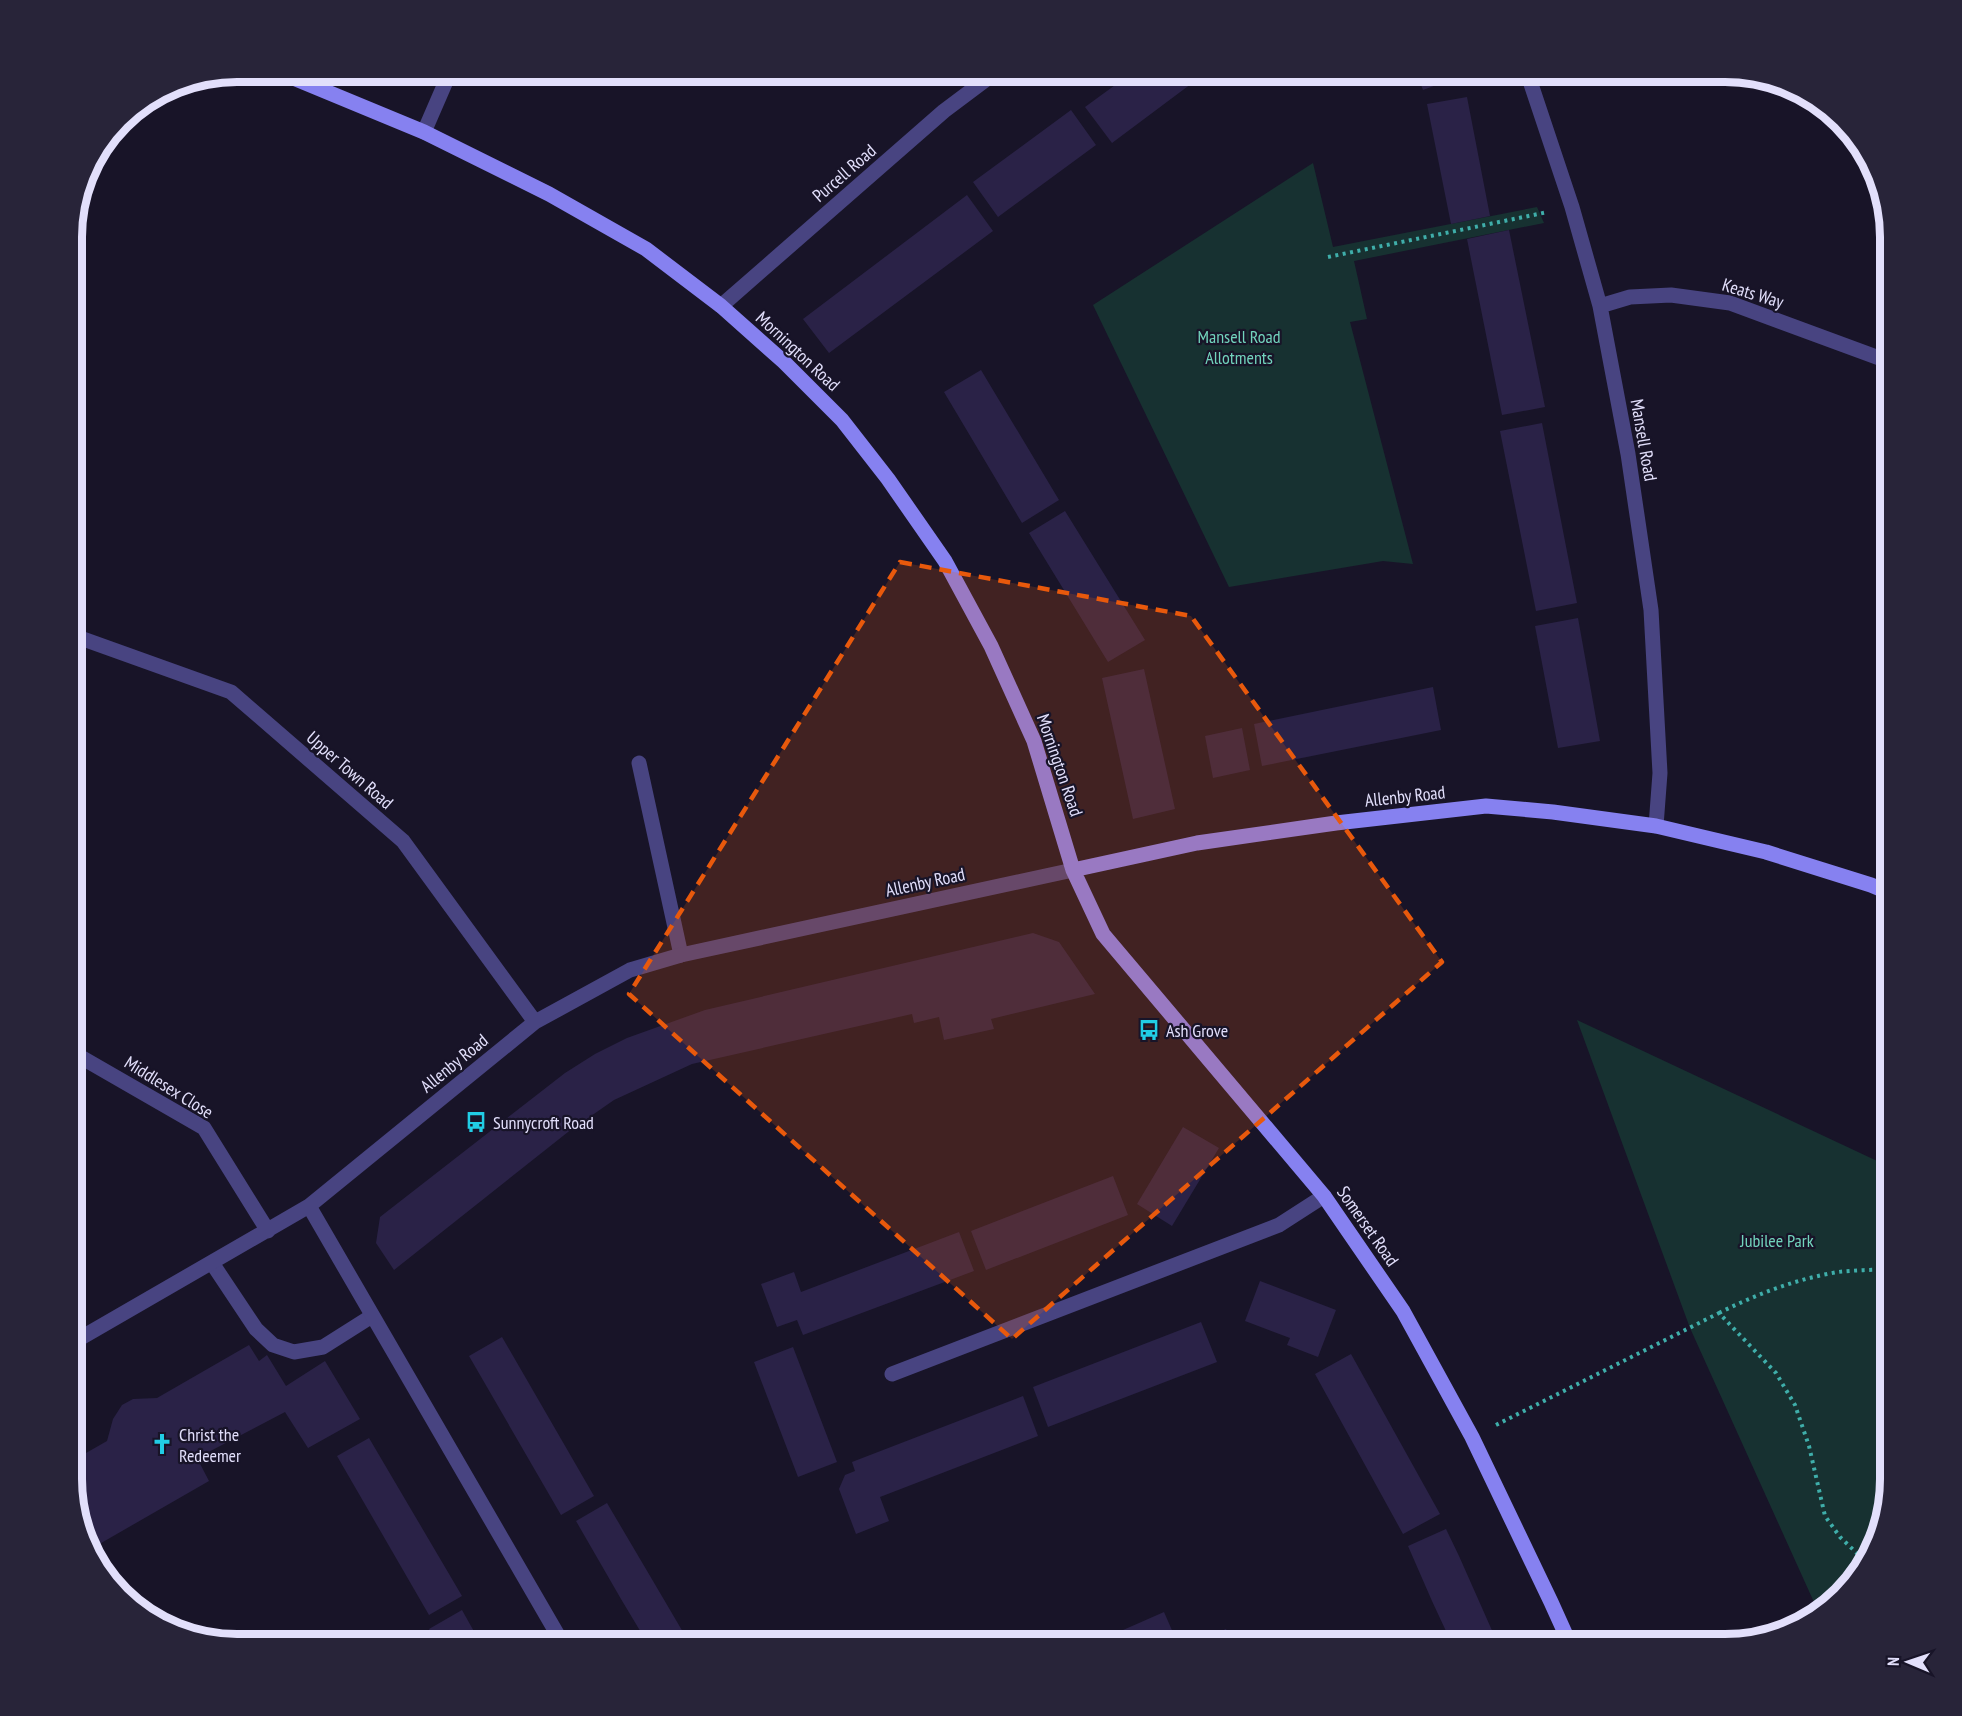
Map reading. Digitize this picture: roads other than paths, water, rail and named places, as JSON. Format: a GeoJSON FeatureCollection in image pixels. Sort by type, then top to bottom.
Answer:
{"type":"FeatureCollection","features":[{"type":"Feature","properties":{"kind":"street","name":"Purcell Road"},"geometry":{"type":"LineString","coordinates":[[721,306],[944,111],[982,82]]}},
{"type":"Feature","properties":{"kind":"street","name":"Mansell Road"},"geometry":{"type":"LineString","coordinates":[[1530,82],[1572,207],[1600,306],[1628,454],[1651,610],[1660,773],[1656,826]]}},
{"type":"Feature","properties":{"kind":"street","name":"Mornington Road"},"geometry":{"type":"LineString","coordinates":[[305,83],[424,132],[549,194],[646,249],[721,306],[784,362],[842,420],[888,479],[945,561],[992,646],[1034,741],[1073,870]]}},
{"type":"Feature","properties":{"kind":"street"},"geometry":{"type":"LineString","coordinates":[[424,132],[445,83]]}},
{"type":"Feature","properties":{"kind":"street","name":"Keats Way"},"geometry":{"type":"LineString","coordinates":[[1600,306],[1630,297],[1671,295],[1730,303],[1879,358]]}},
{"type":"Feature","properties":{"kind":"street","name":"Upper Town Road"},"geometry":{"type":"LineString","coordinates":[[83,639],[231,692],[403,841],[535,1022]]}},
{"type":"Feature","properties":{"kind":"street"},"geometry":{"type":"LineString","coordinates":[[639,763],[681,956]]}},
{"type":"Feature","properties":{"kind":"street","name":"Allenby Road"},"geometry":{"type":"LineString","coordinates":[[83,1336],[309,1206],[535,1022],[630,970],[681,956],[1197,843],[1336,823],[1486,806],[1656,826],[1766,852],[1880,889]]}},
{"type":"Feature","properties":{"kind":"street","name":"Somerset Road"},"geometry":{"type":"LineString","coordinates":[[1073,870],[1103,934],[1324,1196],[1403,1311],[1472,1437],[1565,1634]]}},
{"type":"Feature","properties":{"kind":"street","name":"Middlesex Close"},"geometry":{"type":"LineString","coordinates":[[83,1058],[204,1128],[268,1231]]}},
{"type":"Feature","properties":{"kind":"street"},"geometry":{"type":"LineString","coordinates":[[892,1374],[1279,1225],[1324,1196]]}},
{"type":"Feature","properties":{"kind":"street"},"geometry":{"type":"LineString","coordinates":[[309,1206],[557,1634]]}},
{"type":"Feature","properties":{"kind":"street"},"geometry":{"type":"LineString","coordinates":[[212,1263],[256,1329],[273,1345],[294,1352],[323,1347],[372,1316]]}},
{"type":"Feature","properties":{"kind":"place","name":"Ash Grove"},"geometry":{"type":"Point","coordinates":[1149,1030]}},
{"type":"Feature","properties":{"kind":"place","name":"Sunnycroft Road"},"geometry":{"type":"Point","coordinates":[476,1122]}},
{"type":"Feature","properties":{"kind":"place","name":"Christ the Redeemer"},"geometry":{"type":"Point","coordinates":[162,1444]}},
{"type":"Feature","properties":{"kind":"park label","name":"Mansell Road Allotments"},"geometry":{"type":"Point","coordinates":[1239,346]}},
{"type":"Feature","properties":{"kind":"park label","name":"Jubilee Park"},"geometry":{"type":"Point","coordinates":[1777,1240]}}]}
